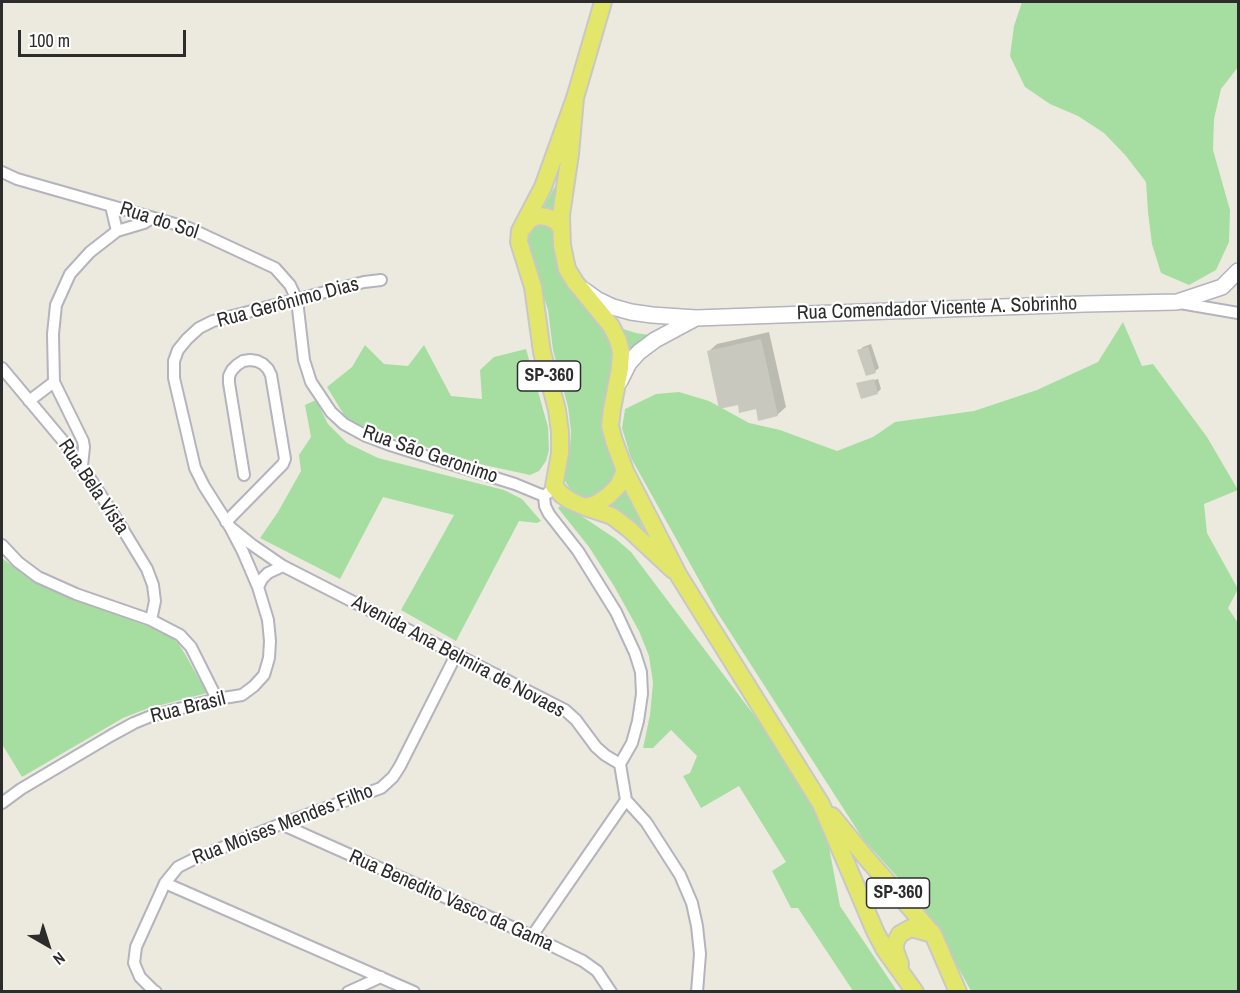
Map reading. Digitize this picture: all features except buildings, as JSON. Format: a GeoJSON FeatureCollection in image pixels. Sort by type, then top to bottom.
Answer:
{"type":"FeatureCollection","features":[{"type":"Feature","properties":{"kind":"main road","name":"SP-360"},"geometry":{"type":"LineString","coordinates":[[603,2],[575,98],[543,187],[520,231],[519,242],[533,287],[542,352],[557,410],[560,432],[560,453],[549,491],[612,516],[680,576]]}},
{"type":"Feature","properties":{"kind":"main road","name":"SP-360"},"geometry":{"type":"LineString","coordinates":[[575,98],[561,215],[562,245],[567,269],[611,326],[618,340],[621,352],[620,368],[610,426],[625,471],[680,576],[821,804],[933,934],[958,992]]}},
{"type":"Feature","properties":{"kind":"main road"},"geometry":{"type":"LineString","coordinates":[[520,231],[529,220],[538,216],[556,221],[561,228]]}},
{"type":"Feature","properties":{"kind":"main road"},"geometry":{"type":"LineString","coordinates":[[585,507],[596,504],[608,496],[618,486],[625,471]]}},
{"type":"Feature","properties":{"kind":"main road","name":"SP-360"},"geometry":{"type":"LineString","coordinates":[[821,804],[875,931],[885,950],[915,992]]}},
{"type":"Feature","properties":{"kind":"main road","name":"SP-360"},"geometry":{"type":"LineString","coordinates":[[903,974],[895,950],[895,943],[900,934],[911,928],[933,934]]}},
{"type":"Feature","properties":{"kind":"street","name":"Rua do Sol"},"geometry":{"type":"LineString","coordinates":[[2,172],[17,179],[189,228],[275,268],[290,285],[297,300]]}},
{"type":"Feature","properties":{"kind":"street"},"geometry":{"type":"LineString","coordinates":[[111,206],[117,231]]}},
{"type":"Feature","properties":{"kind":"street"},"geometry":{"type":"LineString","coordinates":[[82,466],[83,441],[54,382],[53,334],[56,305],[70,274],[90,252],[117,231],[144,223],[152,218]]}},
{"type":"Feature","properties":{"kind":"street","name":"Rua Comendador Vicente A. Sobrinho"},"geometry":{"type":"LineString","coordinates":[[578,285],[598,300],[631,312],[696,318],[1177,302],[1222,286],[1239,271]]}},
{"type":"Feature","properties":{"kind":"street","name":"Rua Gerônimo Dias"},"geometry":{"type":"LineString","coordinates":[[258,587],[243,552],[195,468],[174,378],[174,361],[178,350],[199,328],[213,321],[364,282],[381,280]]}},
{"type":"Feature","properties":{"kind":"street","name":"Rua São Geronimo"},"geometry":{"type":"LineString","coordinates":[[297,300],[304,360],[311,382],[331,412],[344,424],[390,446],[515,484],[549,491]]}},
{"type":"Feature","properties":{"kind":"street"},"geometry":{"type":"LineString","coordinates":[[1177,302],[1239,313]]}},
{"type":"Feature","properties":{"kind":"street"},"geometry":{"type":"LineString","coordinates":[[617,386],[629,363],[639,352],[655,340],[696,318]]}},
{"type":"Feature","properties":{"kind":"street"},"geometry":{"type":"LineString","coordinates":[[228,524],[284,464],[285,459],[271,375],[263,364],[250,360],[237,365],[229,376],[244,475]]}},
{"type":"Feature","properties":{"kind":"street","name":"Rua Bela Vista"},"geometry":{"type":"LineString","coordinates":[[2,368],[82,466],[147,569],[153,585],[155,601],[151,620]]}},
{"type":"Feature","properties":{"kind":"street"},"geometry":{"type":"LineString","coordinates":[[29,401],[54,382]]}},
{"type":"Feature","properties":{"kind":"street"},"geometry":{"type":"LineString","coordinates":[[549,491],[545,506],[549,514],[578,551],[616,612],[641,672],[642,694],[638,721],[632,743],[620,764],[626,800],[646,822],[680,875],[692,903],[698,926],[700,954],[698,992]]}},
{"type":"Feature","properties":{"kind":"street","name":"Avenida Ana Belmira de Novaes"},"geometry":{"type":"LineString","coordinates":[[228,524],[251,544],[283,566],[565,710],[576,720],[596,747],[620,764]]}},
{"type":"Feature","properties":{"kind":"street"},"geometry":{"type":"LineString","coordinates":[[2,545],[18,562],[38,577],[76,594],[151,620],[180,635],[186,640],[217,699]]}},
{"type":"Feature","properties":{"kind":"street"},"geometry":{"type":"LineString","coordinates":[[258,587],[268,573],[283,566]]}},
{"type":"Feature","properties":{"kind":"street","name":"Rua Brasil"},"geometry":{"type":"LineString","coordinates":[[2,803],[31,783],[134,723],[151,716],[242,695],[254,686],[264,675],[269,658],[270,641],[268,620],[258,587]]}},
{"type":"Feature","properties":{"kind":"street","name":"Rua Moises Mendes Filho"},"geometry":{"type":"LineString","coordinates":[[156,992],[140,977],[134,963],[136,947],[165,883],[178,867],[281,824],[381,788],[393,777],[456,655]]}},
{"type":"Feature","properties":{"kind":"street"},"geometry":{"type":"LineString","coordinates":[[532,936],[626,800]]}},
{"type":"Feature","properties":{"kind":"street","name":"Rua Benedito Vasco da Gama"},"geometry":{"type":"LineString","coordinates":[[281,824],[583,961],[597,970],[611,992]]}},
{"type":"Feature","properties":{"kind":"street"},"geometry":{"type":"LineString","coordinates":[[165,883],[414,992]]}},
{"type":"Feature","properties":{"kind":"street"},"geometry":{"type":"LineString","coordinates":[[348,992],[381,977]]}},
{"type":"Feature","properties":{"kind":"green space"},"geometry":{"type":"Polygon","coordinates":[[[1022,2],[1238,2],[1238,67],[1221,89],[1214,119],[1213,150],[1230,210],[1229,242],[1216,270],[1189,285],[1161,273],[1152,244],[1146,182],[1104,133],[1078,116],[1050,104],[1025,87],[1010,56],[1014,26],[1022,2]]]}},
{"type":"Feature","properties":{"kind":"green space"},"geometry":{"type":"Polygon","coordinates":[[[560,177],[555,215],[541,212],[560,177]]]}},
{"type":"Feature","properties":{"kind":"green space"},"geometry":{"type":"Polygon","coordinates":[[[541,221],[554,228],[613,347],[615,474],[612,485],[597,497],[578,496],[565,481],[564,472],[570,448],[571,431],[568,407],[553,350],[548,310],[526,241],[529,228],[541,221]]]}},
{"type":"Feature","properties":{"kind":"green space"},"geometry":{"type":"Polygon","coordinates":[[[1123,322],[1142,366],[1153,364],[1207,437],[1238,490],[1204,504],[1207,533],[1238,589],[1228,608],[1238,623],[1238,991],[971,991],[947,947],[899,879],[863,839],[717,612],[631,458],[622,428],[625,409],[656,394],[679,392],[709,401],[749,423],[780,430],[837,451],[873,437],[895,422],[974,411],[1037,390],[1098,362],[1123,322]]]}},
{"type":"Feature","properties":{"kind":"green space"},"geometry":{"type":"Polygon","coordinates":[[[620,328],[636,333],[650,335],[627,356],[620,328]]]}},
{"type":"Feature","properties":{"kind":"green space"},"geometry":{"type":"Polygon","coordinates":[[[365,345],[384,364],[408,366],[424,345],[451,396],[482,399],[480,370],[494,357],[526,349],[548,427],[549,450],[546,461],[539,471],[530,475],[484,465],[357,426],[346,418],[327,387],[352,367],[365,345]]]}},
{"type":"Feature","properties":{"kind":"green space"},"geometry":{"type":"Polygon","coordinates":[[[316,400],[328,424],[347,443],[378,458],[504,490],[522,499],[541,521],[537,523],[519,521],[456,641],[401,610],[454,515],[383,497],[340,579],[260,538],[301,471],[299,455],[311,437],[305,405],[316,400]]]}},
{"type":"Feature","properties":{"kind":"green space"},"geometry":{"type":"Polygon","coordinates":[[[623,484],[644,530],[599,508],[623,484]]]}},
{"type":"Feature","properties":{"kind":"green space"},"geometry":{"type":"Polygon","coordinates":[[[560,506],[580,515],[631,552],[821,804],[840,906],[897,991],[853,991],[798,908],[791,908],[772,871],[786,862],[739,786],[701,808],[683,776],[690,773],[697,756],[671,730],[653,748],[643,748],[650,715],[653,683],[649,656],[639,631],[614,586],[589,547],[558,508],[560,506]]]}},
{"type":"Feature","properties":{"kind":"green space"},"geometry":{"type":"Polygon","coordinates":[[[2,558],[31,580],[62,595],[169,634],[178,643],[207,693],[146,709],[123,718],[22,777],[2,744],[2,558]]]}}]}
